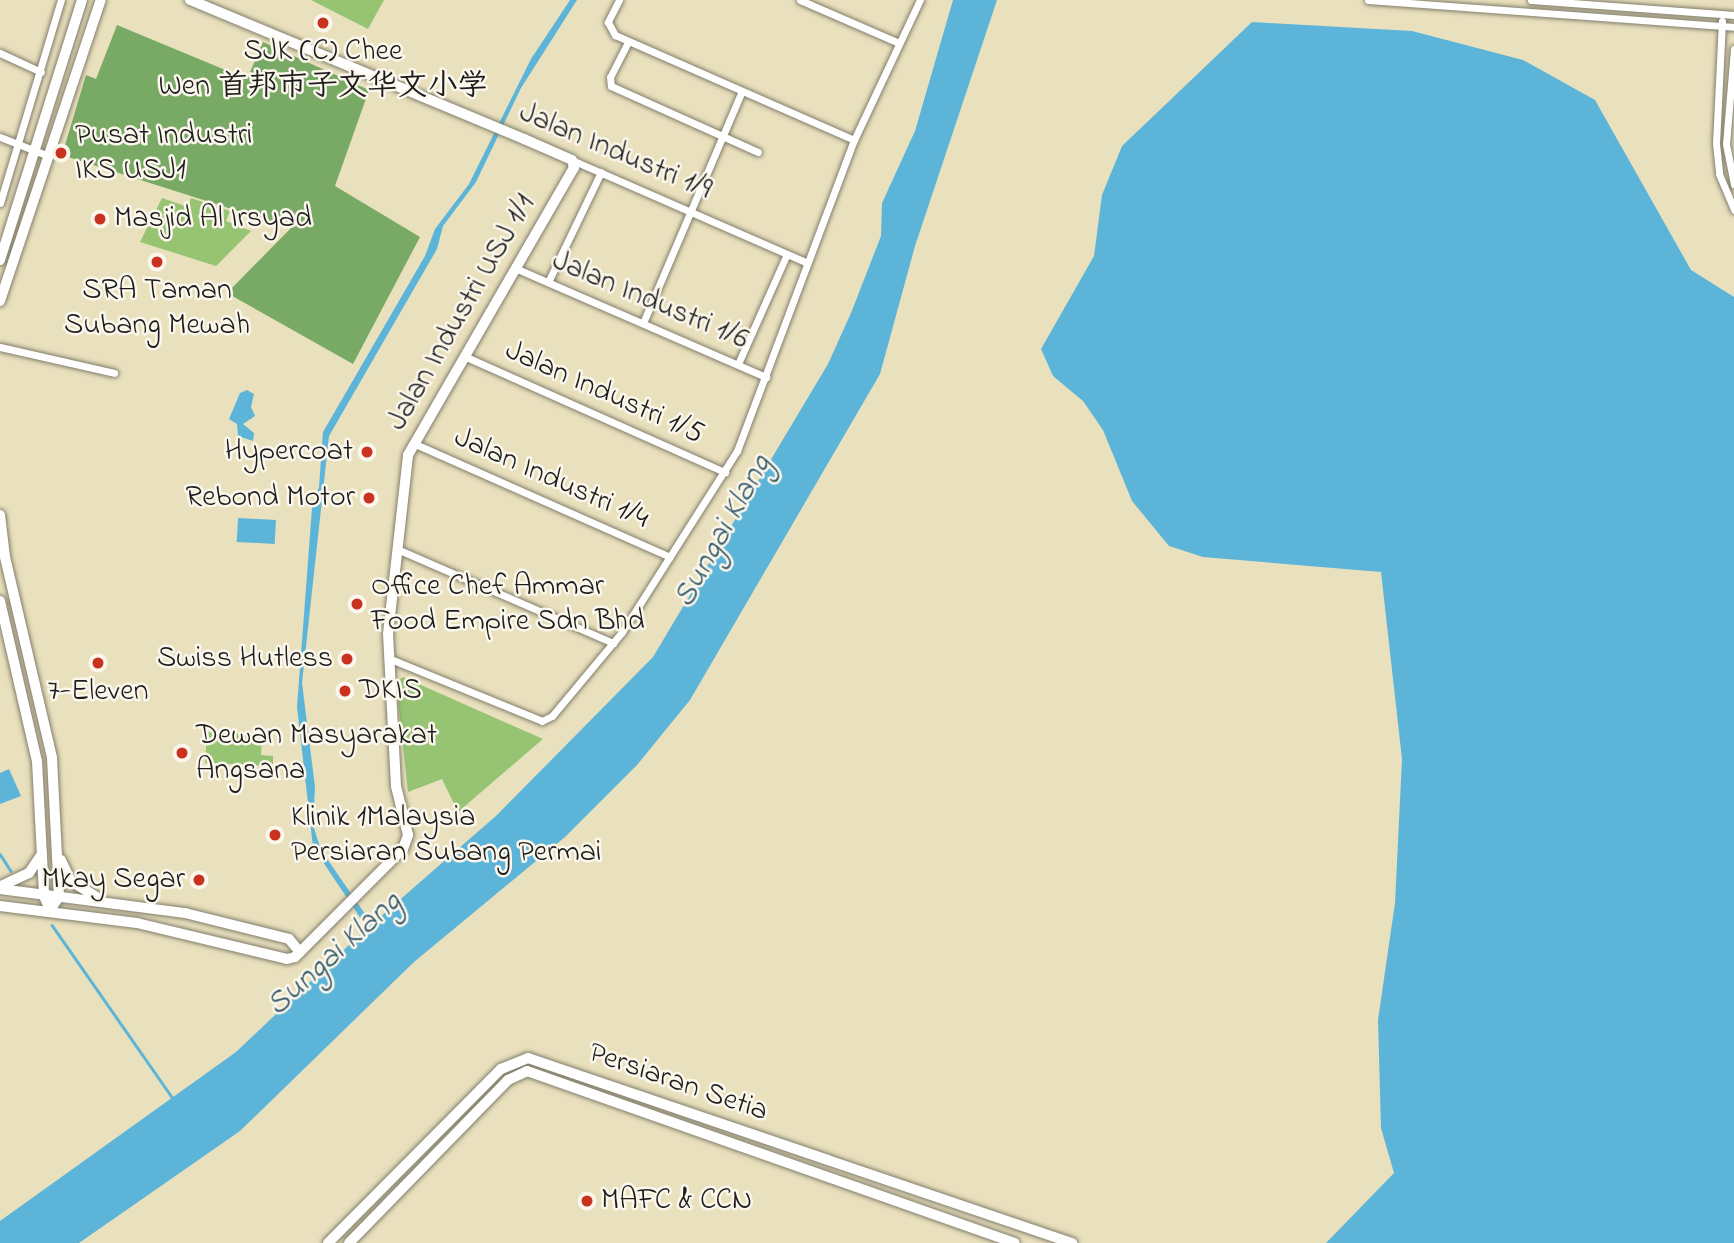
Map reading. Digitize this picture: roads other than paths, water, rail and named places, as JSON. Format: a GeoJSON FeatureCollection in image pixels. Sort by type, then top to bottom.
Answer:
{"type":"FeatureCollection","features":[{"type":"Feature","properties":{"kind":"street"},"geometry":{"type":"LineString","coordinates":[[0,203],[61,0]]}},
{"type":"Feature","properties":{"kind":"street"},"geometry":{"type":"LineString","coordinates":[[0,260],[82,0]]}},
{"type":"Feature","properties":{"kind":"street"},"geometry":{"type":"LineString","coordinates":[[0,302],[101,0]]}},
{"type":"Feature","properties":{"kind":"street","name":"Jalan Industri 1/9"},"geometry":{"type":"LineString","coordinates":[[190,0],[505,131],[806,262]]}},
{"type":"Feature","properties":{"kind":"street"},"geometry":{"type":"LineString","coordinates":[[619,0],[609,27],[628,42],[854,140]]}},
{"type":"Feature","properties":{"kind":"street"},"geometry":{"type":"LineString","coordinates":[[800,0],[899,43]]}},
{"type":"Feature","properties":{"kind":"street"},"geometry":{"type":"LineString","coordinates":[[388,658],[532,720],[552,716],[613,643],[725,472],[766,377],[806,262],[854,140],[920,0]]}},
{"type":"Feature","properties":{"kind":"street"},"geometry":{"type":"LineString","coordinates":[[1368,0],[1734,27]]}},
{"type":"Feature","properties":{"kind":"street"},"geometry":{"type":"LineString","coordinates":[[1531,0],[1734,15]]}},
{"type":"Feature","properties":{"kind":"street"},"geometry":{"type":"LineString","coordinates":[[1722,14],[1716,143],[1719,174],[1734,210]]}},
{"type":"Feature","properties":{"kind":"street"},"geometry":{"type":"LineString","coordinates":[[628,42],[610,77],[611,86],[758,152]]}},
{"type":"Feature","properties":{"kind":"street"},"geometry":{"type":"LineString","coordinates":[[1734,50],[1726,144],[1734,184]]}},
{"type":"Feature","properties":{"kind":"street"},"geometry":{"type":"LineString","coordinates":[[0,52],[41,72]]}},
{"type":"Feature","properties":{"kind":"street"},"geometry":{"type":"LineString","coordinates":[[643,323],[742,92]]}},
{"type":"Feature","properties":{"kind":"street"},"geometry":{"type":"LineString","coordinates":[[0,137],[49,156]]}},
{"type":"Feature","properties":{"kind":"street","name":"Jalan Industri USJ 1/1"},"geometry":{"type":"LineString","coordinates":[[300,952],[403,849],[408,835],[396,786],[388,658],[397,549],[412,443],[574,168],[572,160]]}},
{"type":"Feature","properties":{"kind":"street"},"geometry":{"type":"LineString","coordinates":[[548,282],[601,172]]}},
{"type":"Feature","properties":{"kind":"street"},"geometry":{"type":"LineString","coordinates":[[738,365],[787,254]]}},
{"type":"Feature","properties":{"kind":"street","name":"Jalan Industri 1/6"},"geometry":{"type":"LineString","coordinates":[[515,268],[766,377]]}},
{"type":"Feature","properties":{"kind":"street"},"geometry":{"type":"LineString","coordinates":[[0,347],[114,373]]}},
{"type":"Feature","properties":{"kind":"street","name":"Jalan Industri 1/5"},"geometry":{"type":"LineString","coordinates":[[464,356],[725,472]]}},
{"type":"Feature","properties":{"kind":"street","name":"Jalan Industri 1/4"},"geometry":{"type":"LineString","coordinates":[[412,443],[670,557]]}},
{"type":"Feature","properties":{"kind":"street"},"geometry":{"type":"LineString","coordinates":[[0,515],[5,557],[52,758],[59,853],[59,897],[50,911]]}},
{"type":"Feature","properties":{"kind":"street"},"geometry":{"type":"LineString","coordinates":[[397,549],[613,643]]}},
{"type":"Feature","properties":{"kind":"street"},"geometry":{"type":"LineString","coordinates":[[0,601],[37,761],[44,896],[50,911]]}},
{"type":"Feature","properties":{"kind":"street"},"geometry":{"type":"LineString","coordinates":[[0,888],[29,873],[43,850]]}},
{"type":"Feature","properties":{"kind":"street"},"geometry":{"type":"LineString","coordinates":[[59,853],[71,881],[103,901]]}},
{"type":"Feature","properties":{"kind":"street"},"geometry":{"type":"LineString","coordinates":[[0,888],[185,913],[289,939],[300,952],[287,958],[137,923],[0,906]]}},
{"type":"Feature","properties":{"kind":"street"},"geometry":{"type":"LineString","coordinates":[[328,1243],[492,1077],[509,1063],[523,1058],[523,1072],[508,1080],[349,1243]]}},
{"type":"Feature","properties":{"kind":"street","name":"Persiaran Setia"},"geometry":{"type":"LineString","coordinates":[[523,1058],[540,1060],[1072,1243]]}},
{"type":"Feature","properties":{"kind":"street","name":"Persiaran Setia"},"geometry":{"type":"LineString","coordinates":[[523,1072],[537,1072],[989,1239],[1015,1243]]}},
{"type":"Feature","properties":{"kind":"street"},"geometry":{"type":"LineString","coordinates":[[989,1239],[996,1216]]}},
{"type":"Feature","properties":{"kind":"water"},"geometry":{"type":"Polygon","coordinates":[[[570,0],[577,0],[521,88],[476,182],[443,226],[437,249],[329,436],[302,683],[315,787],[313,825],[321,850],[372,924],[497,815],[653,657],[828,364],[881,236],[882,203],[915,131],[953,0],[997,0],[915,246],[880,374],[690,700],[637,765],[565,837],[414,962],[240,1131],[79,1243],[0,1243],[0,1221],[236,1052],[367,928],[313,847],[297,707],[312,508],[319,487],[323,432],[425,256],[435,229],[469,184],[531,59],[570,0]]]}},
{"type":"Feature","properties":{"kind":"water"},"geometry":{"type":"Polygon","coordinates":[[[1252,22],[1412,31],[1523,60],[1595,100],[1691,270],[1734,297],[1734,1243],[1326,1243],[1394,1173],[1381,1128],[1378,1020],[1395,903],[1402,759],[1381,572],[1203,557],[1169,546],[1132,501],[1103,430],[1083,401],[1053,376],[1041,349],[1094,256],[1102,195],[1122,146],[1252,22]]]}},
{"type":"Feature","properties":{"kind":"water"},"geometry":{"type":"Polygon","coordinates":[[[247,390],[254,394],[251,407],[255,416],[243,424],[254,433],[253,441],[238,436],[237,424],[229,419],[240,393],[247,390]]]}},
{"type":"Feature","properties":{"kind":"water"},"geometry":{"type":"Polygon","coordinates":[[[238,518],[276,520],[275,544],[237,542],[238,518]]]}},
{"type":"Feature","properties":{"kind":"water"},"geometry":{"type":"Polygon","coordinates":[[[9,769],[21,796],[0,804],[0,773],[9,769]]]}},
{"type":"Feature","properties":{"kind":"waterway"},"geometry":{"type":"LineString","coordinates":[[0,854],[11,871]]}},
{"type":"Feature","properties":{"kind":"waterway"},"geometry":{"type":"LineString","coordinates":[[52,925],[174,1100]]}},
{"type":"Feature","properties":{"kind":"place","name":"SJK (C) Chee Wen 首邦市子文华文小学"},"geometry":{"type":"Point","coordinates":[323,23]}},
{"type":"Feature","properties":{"kind":"place","name":"Pusat Industri IKS USJ1"},"geometry":{"type":"Point","coordinates":[61,153]}},
{"type":"Feature","properties":{"kind":"place","name":"Masjid Al Irsyad"},"geometry":{"type":"Point","coordinates":[100,219]}},
{"type":"Feature","properties":{"kind":"place","name":"SRA Taman Subang Mewah"},"geometry":{"type":"Point","coordinates":[157,262]}},
{"type":"Feature","properties":{"kind":"place","name":"Hypercoat"},"geometry":{"type":"Point","coordinates":[367,452]}},
{"type":"Feature","properties":{"kind":"place","name":"Rebond Motor"},"geometry":{"type":"Point","coordinates":[369,498]}},
{"type":"Feature","properties":{"kind":"place","name":"Office Chef Ammar Food Empire Sdn Bhd"},"geometry":{"type":"Point","coordinates":[357,604]}},
{"type":"Feature","properties":{"kind":"place","name":"Swiss Hutless"},"geometry":{"type":"Point","coordinates":[347,659]}},
{"type":"Feature","properties":{"kind":"place","name":"7-Eleven"},"geometry":{"type":"Point","coordinates":[98,663]}},
{"type":"Feature","properties":{"kind":"place","name":"DKIS"},"geometry":{"type":"Point","coordinates":[345,691]}},
{"type":"Feature","properties":{"kind":"place","name":"Dewan Masyarakat Angsana"},"geometry":{"type":"Point","coordinates":[182,753]}},
{"type":"Feature","properties":{"kind":"place","name":"Klinik 1Malaysia Persiaran Subang Permai"},"geometry":{"type":"Point","coordinates":[275,835]}},
{"type":"Feature","properties":{"kind":"place","name":"Mkay Segar"},"geometry":{"type":"Point","coordinates":[199,880]}},
{"type":"Feature","properties":{"kind":"place","name":"MAFC & CCN"},"geometry":{"type":"Point","coordinates":[587,1201]}},
{"type":"Feature","properties":{"kind":"water label","name":"Sungai Klang"},"geometry":{"type":"Point","coordinates":[724,532]}},
{"type":"Feature","properties":{"kind":"water label","name":"Sungai Klang"},"geometry":{"type":"Point","coordinates":[335,955]}}]}
